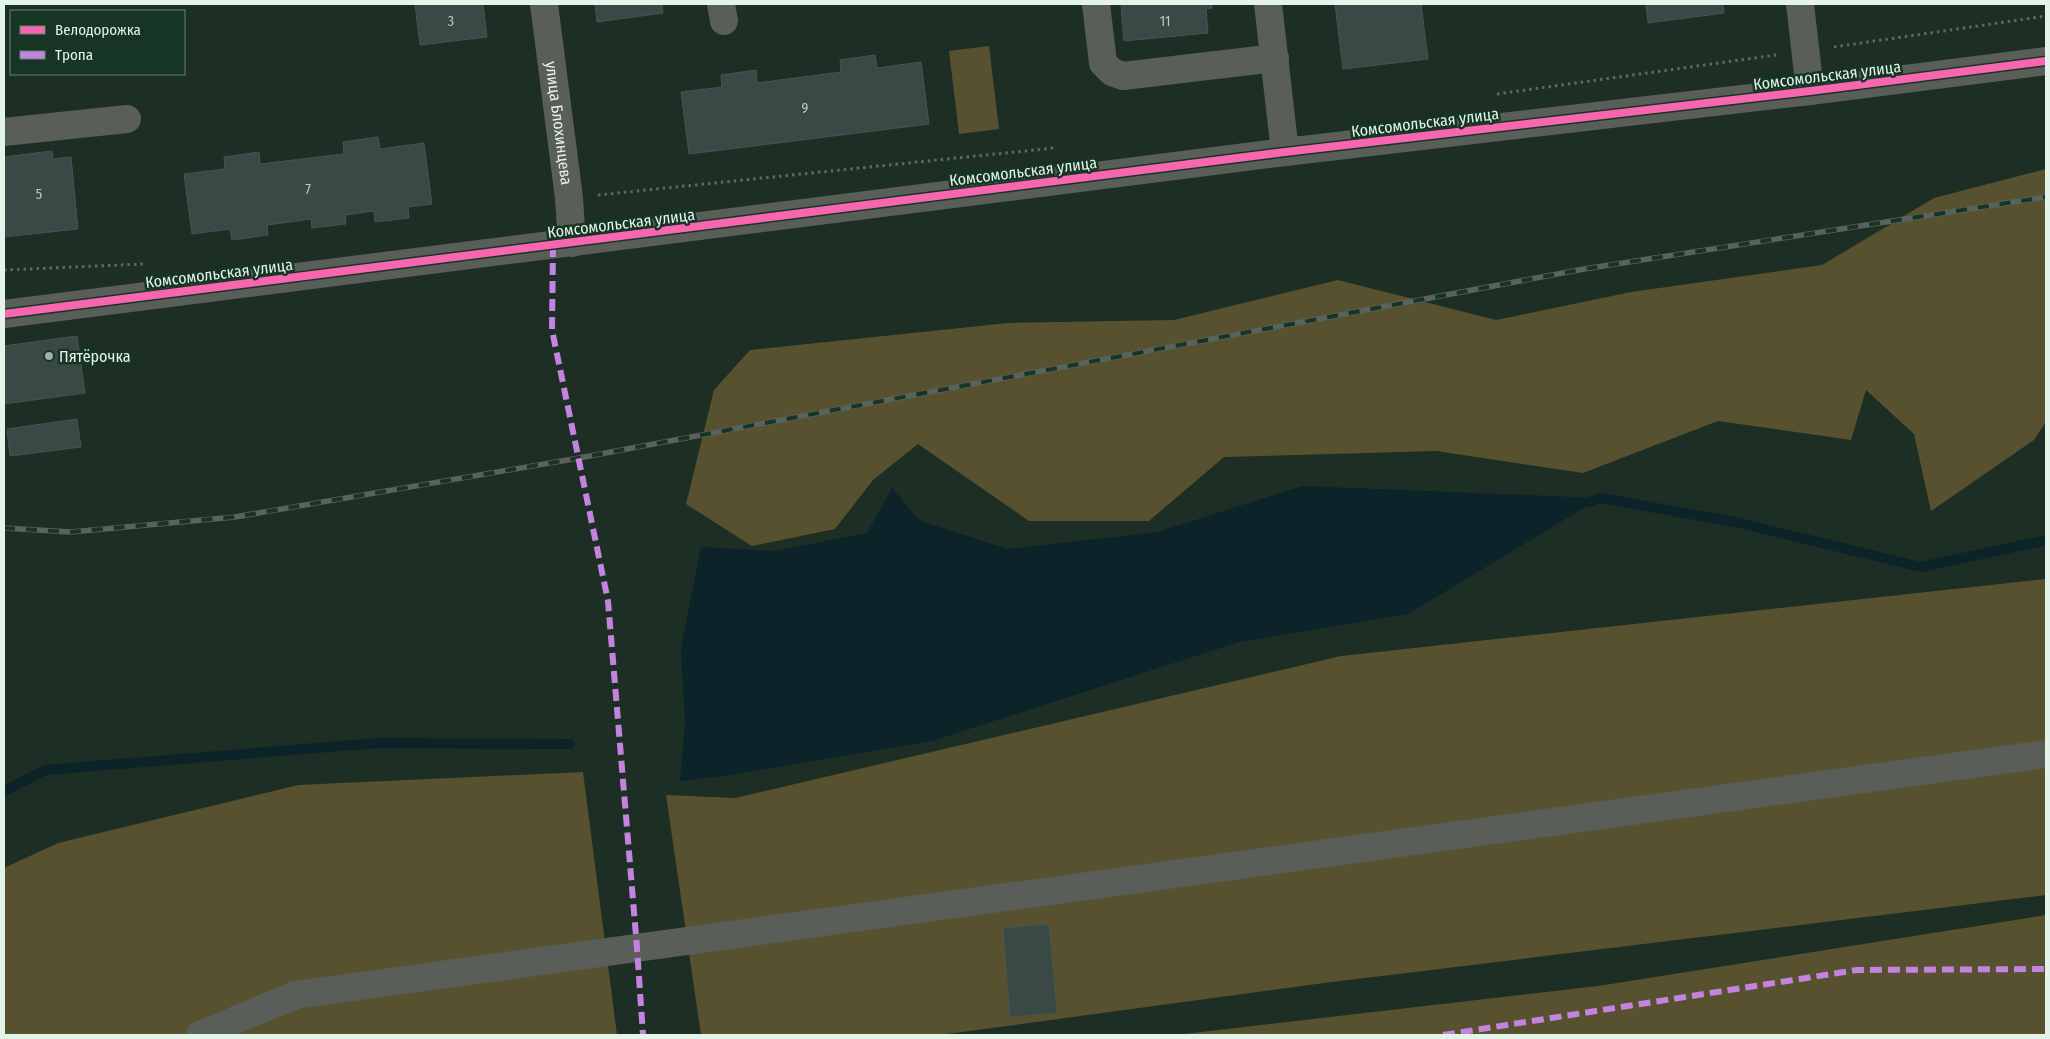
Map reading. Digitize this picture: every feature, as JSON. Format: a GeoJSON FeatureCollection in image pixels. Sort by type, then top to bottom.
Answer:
{"type":"FeatureCollection","features":[{"type":"Feature","properties":{"kind":"street","name":"улица Блохинцева"},"geometry":{"type":"LineString","coordinates":[[544,4],[572,243]]}},
{"type":"Feature","properties":{"kind":"street"},"geometry":{"type":"LineString","coordinates":[[1096,4],[1103,63],[1112,72],[1124,76],[1275,58]]}},
{"type":"Feature","properties":{"kind":"street"},"geometry":{"type":"LineString","coordinates":[[1268,4],[1285,152]]}},
{"type":"Feature","properties":{"kind":"street"},"geometry":{"type":"LineString","coordinates":[[1800,4],[1810,91]]}},
{"type":"Feature","properties":{"kind":"street","name":"Комсомольская улица"},"geometry":{"type":"LineString","coordinates":[[4,314],[1285,152],[1810,91],[2046,61]]}},
{"type":"Feature","properties":{"kind":"street"},"geometry":{"type":"LineString","coordinates":[[4,132],[127,119]]}},
{"type":"Feature","properties":{"kind":"street"},"geometry":{"type":"LineString","coordinates":[[200,1035],[295,995],[2046,754]]}},
{"type":"Feature","properties":{"kind":"path"},"geometry":{"type":"LineString","coordinates":[[1490,95],[2046,16]]}},
{"type":"Feature","properties":{"kind":"path"},"geometry":{"type":"LineString","coordinates":[[568,198],[1060,148]]}},
{"type":"Feature","properties":{"kind":"path"},"geometry":{"type":"LineString","coordinates":[[4,270],[148,263]]}},
{"type":"Feature","properties":{"kind":"shaded area"},"geometry":{"type":"Polygon","coordinates":[[[989,46],[999,129],[959,134],[949,51],[989,46]]]}},
{"type":"Feature","properties":{"kind":"shaded area"},"geometry":{"type":"Polygon","coordinates":[[[2046,169],[2046,422],[2034,440],[1931,511],[1914,434],[1866,390],[1851,440],[1718,421],[1583,473],[1436,451],[1224,457],[1149,521],[1029,521],[918,444],[873,480],[835,529],[752,546],[686,504],[714,390],[750,350],[1008,323],[1174,320],[1338,280],[1496,320],[1631,292],[1822,265],[1934,198],[2046,169]]]}},
{"type":"Feature","properties":{"kind":"shaded area"},"geometry":{"type":"Polygon","coordinates":[[[2046,579],[2046,895],[1324,983],[940,1035],[701,1035],[666,795],[735,798],[1341,656],[2046,579]]]}},
{"type":"Feature","properties":{"kind":"shaded area"},"geometry":{"type":"Polygon","coordinates":[[[583,772],[617,1035],[4,1035],[4,868],[58,843],[298,785],[583,772]]]}},
{"type":"Feature","properties":{"kind":"shaded area"},"geometry":{"type":"Polygon","coordinates":[[[2046,915],[2046,1035],[1175,1035],[1598,986],[2046,915]]]}},
{"type":"Feature","properties":{"kind":"water"},"geometry":{"type":"Polygon","coordinates":[[[1302,486],[1600,498],[1408,614],[1239,642],[932,741],[723,776],[680,781],[685,724],[681,649],[701,547],[775,551],[867,533],[892,488],[920,521],[1008,549],[1158,532],[1302,486]]]}},
{"type":"Feature","properties":{"kind":"building"},"geometry":{"type":"Polygon","coordinates":[[[415,4],[483,4],[487,37],[420,45],[415,4]]]}},
{"type":"Feature","properties":{"kind":"building"},"geometry":{"type":"Polygon","coordinates":[[[595,4],[662,4],[663,13],[597,22],[595,4]]]}},
{"type":"Feature","properties":{"kind":"building"},"geometry":{"type":"Polygon","coordinates":[[[1121,4],[1212,4],[1212,8],[1206,9],[1208,33],[1124,41],[1121,4]]]}},
{"type":"Feature","properties":{"kind":"building"},"geometry":{"type":"Polygon","coordinates":[[[1335,4],[1421,4],[1428,59],[1343,69],[1335,4]]]}},
{"type":"Feature","properties":{"kind":"building"},"geometry":{"type":"Polygon","coordinates":[[[1646,4],[1723,4],[1724,13],[1648,23],[1646,4]]]}},
{"type":"Feature","properties":{"kind":"building"},"geometry":{"type":"Polygon","coordinates":[[[875,55],[877,68],[921,62],[929,124],[689,154],[681,92],[722,87],[721,75],[756,70],[757,83],[841,72],[840,60],[875,55]]]}},
{"type":"Feature","properties":{"kind":"building"},"geometry":{"type":"Polygon","coordinates":[[[378,137],[380,149],[424,143],[432,204],[408,207],[409,218],[375,222],[374,211],[345,215],[346,224],[312,228],[311,219],[267,225],[268,235],[232,240],[230,229],[192,234],[184,174],[225,169],[224,157],[259,152],[260,164],[344,154],[343,142],[378,137]]]}},
{"type":"Feature","properties":{"kind":"building"},"geometry":{"type":"Polygon","coordinates":[[[52,151],[53,159],[71,157],[78,229],[4,237],[4,157],[52,151]]]}},
{"type":"Feature","properties":{"kind":"building"},"geometry":{"type":"Polygon","coordinates":[[[77,336],[85,393],[4,404],[4,346],[77,336]]]}},
{"type":"Feature","properties":{"kind":"building"},"geometry":{"type":"Polygon","coordinates":[[[77,419],[81,447],[10,456],[7,429],[77,419]]]}},
{"type":"Feature","properties":{"kind":"building"},"geometry":{"type":"Polygon","coordinates":[[[1049,924],[1057,1013],[1010,1017],[1003,928],[1049,924]]]}},
{"type":"Feature","properties":{"kind":"waterway"},"geometry":{"type":"LineString","coordinates":[[1588,502],[1600,498],[1735,522],[1921,567],[2046,540]]}},
{"type":"Feature","properties":{"kind":"waterway"},"geometry":{"type":"LineString","coordinates":[[4,791],[45,770],[378,743],[570,744]]}},
{"type":"Feature","properties":{"kind":"railway"},"geometry":{"type":"LineString","coordinates":[[4,528],[71,532],[235,517],[579,458],[1584,269],[2046,197]]}},
{"type":"Feature","properties":{"kind":"marked path"},"geometry":{"type":"LineString","coordinates":[[553,245],[552,330],[608,601],[643,1035]]}},
{"type":"Feature","properties":{"kind":"marked path"},"geometry":{"type":"LineString","coordinates":[[1443,1035],[1857,970],[2046,969]]}},
{"type":"Feature","properties":{"kind":"cycle path"},"geometry":{"type":"LineString","coordinates":[[4,314],[1285,152],[1810,91],[2046,61]]}},
{"type":"Feature","properties":{"kind":"place","name":"Пятёрочка"},"geometry":{"type":"Point","coordinates":[49,356]}}]}
